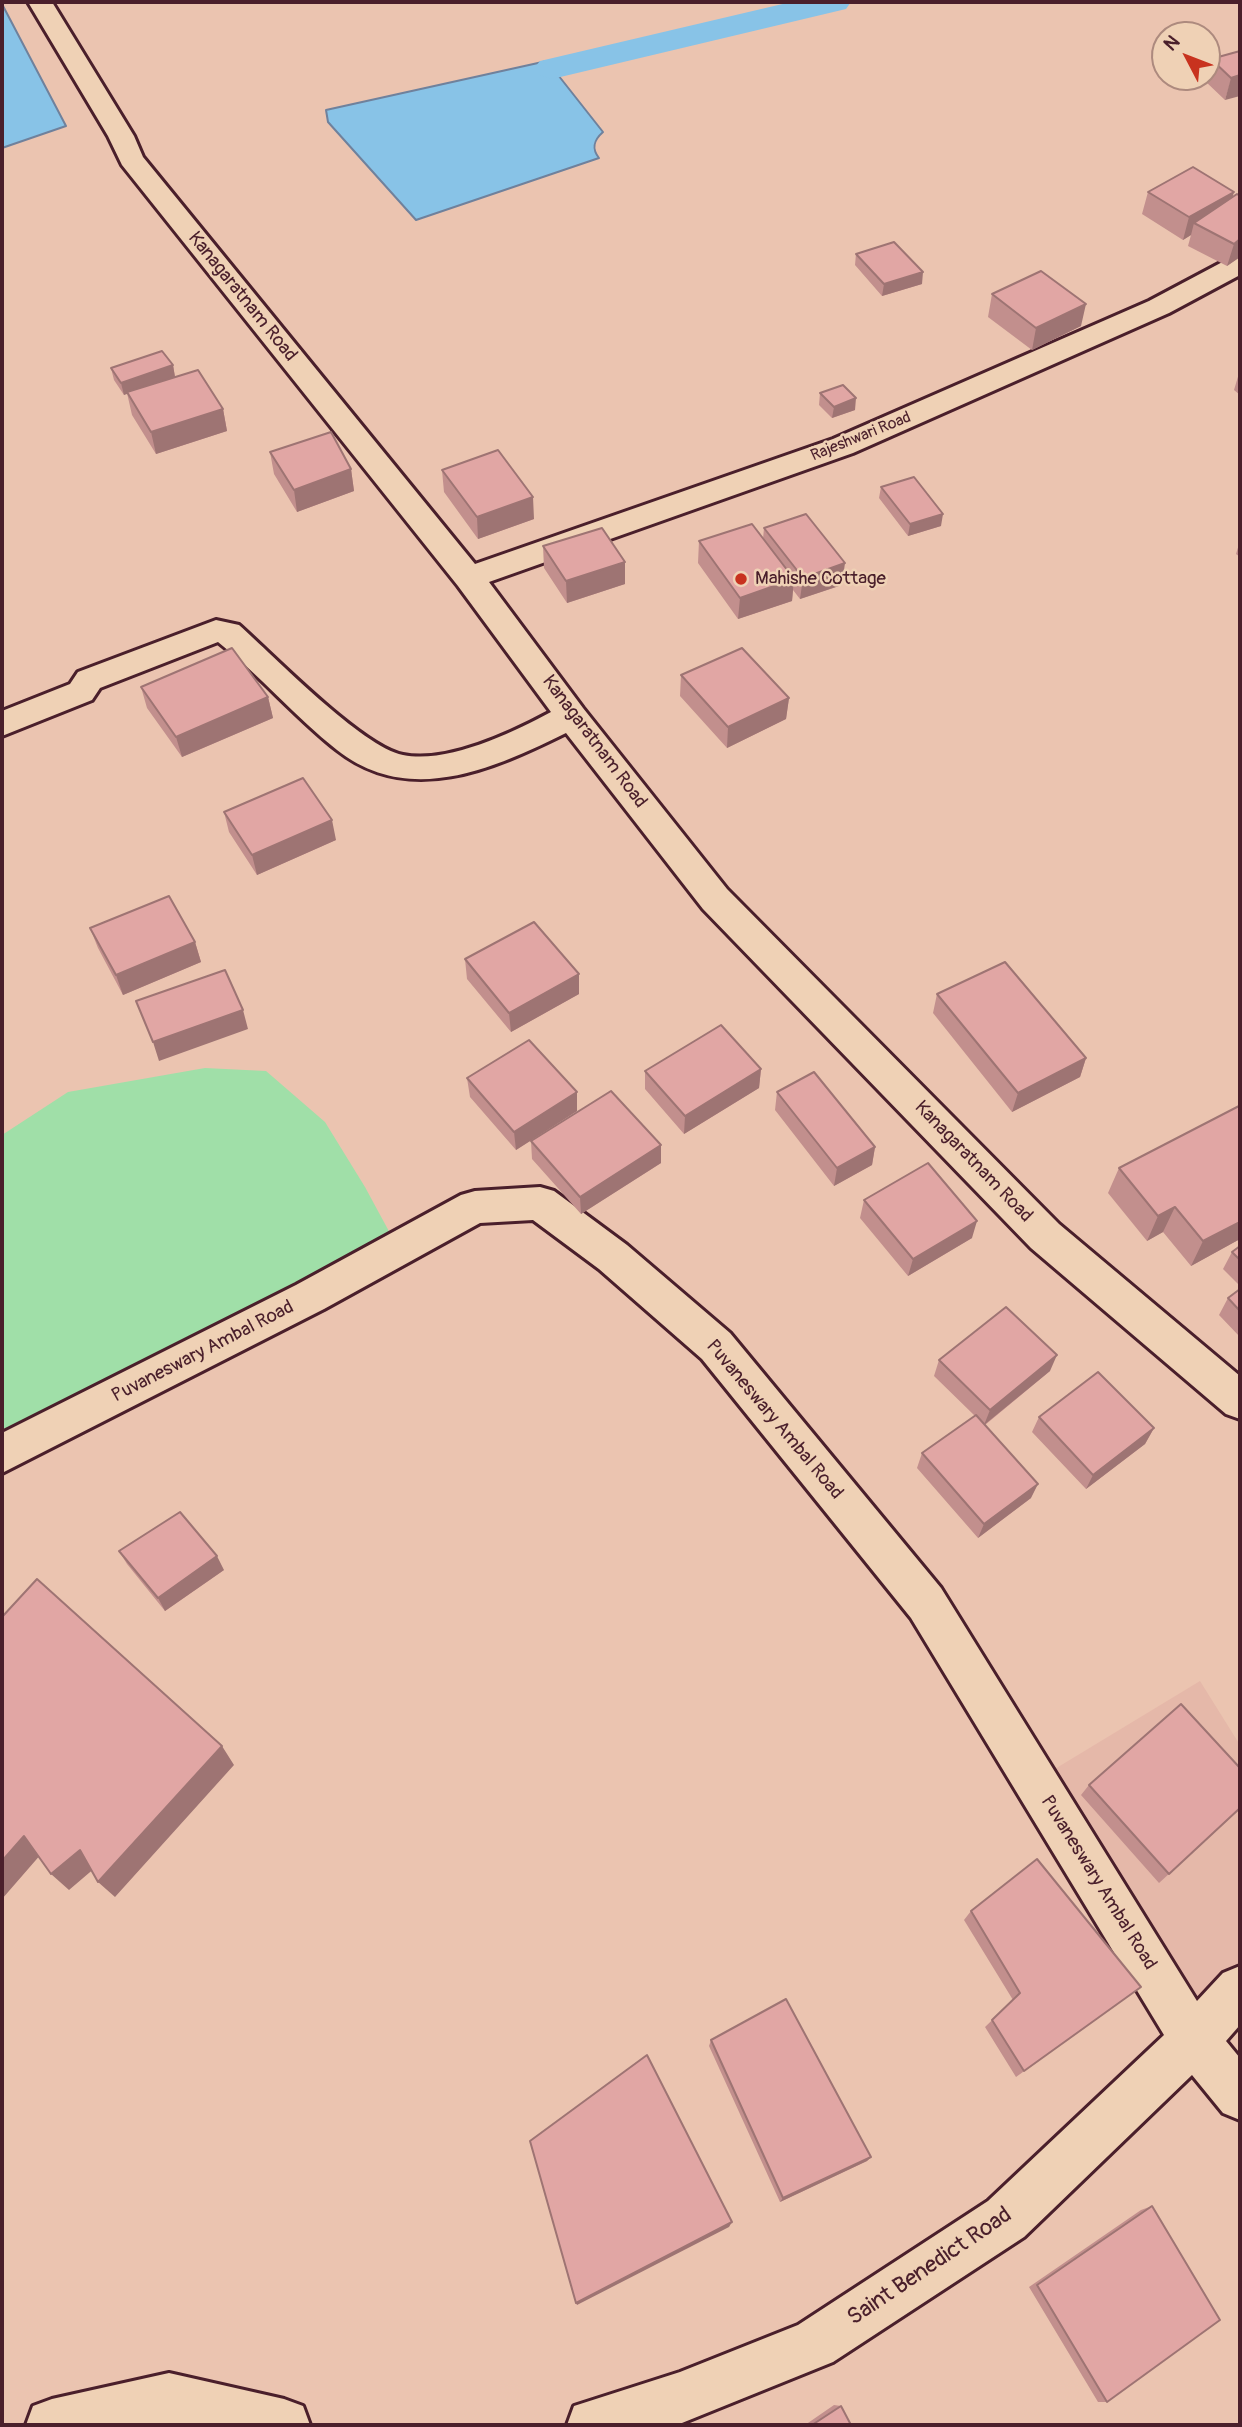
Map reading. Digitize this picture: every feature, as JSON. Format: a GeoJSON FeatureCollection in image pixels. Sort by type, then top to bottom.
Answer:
{"type":"FeatureCollection","features":[{"type":"Feature","properties":{"kind":"street","name":"Kanagaratnam Road"},"geometry":{"type":"LineString","coordinates":[[40,2],[121,136],[131,159],[469,578],[571,716],[724,909],[1045,1236],[1240,1401]]}},
{"type":"Feature","properties":{"kind":"street","name":"Rajeshwari Road"},"geometry":{"type":"LineString","coordinates":[[469,578],[843,446],[1159,307],[1240,264]]}},
{"type":"Feature","properties":{"kind":"street"},"geometry":{"type":"LineString","coordinates":[[2,724],[81,692],[89,680],[216,631],[228,633],[348,741],[364,752],[405,768],[441,766],[521,742],[571,716]]}},
{"type":"Feature","properties":{"kind":"street","name":"Puvaneswary Ambal Road"},"geometry":{"type":"LineString","coordinates":[[2,1454],[286,1309],[475,1208],[540,1203],[613,1257],[716,1346],[926,1603],[1194,2040],[1240,2096]]}},
{"type":"Feature","properties":{"kind":"street","name":"Saint Benedict Road"},"geometry":{"type":"LineString","coordinates":[[593,2425],[680,2398],[815,2344],[1006,2219],[1194,2040],[1240,1990]]}},
{"type":"Feature","properties":{"kind":"street"},"geometry":{"type":"LineString","coordinates":[[52,2425],[169,2399],[284,2425]]}},
{"type":"Feature","properties":{"kind":"shaded area"},"geometry":{"type":"Polygon","coordinates":[[[1200,1681],[1240,1745],[1240,1990],[1194,2040],[1035,1781],[1200,1681]]]}},
{"type":"Feature","properties":{"kind":"green space"},"geometry":{"type":"Polygon","coordinates":[[[205,1068],[266,1071],[325,1122],[398,1248],[2,1454],[2,1135],[68,1092],[205,1068]]]}},
{"type":"Feature","properties":{"kind":"water"},"geometry":{"type":"Polygon","coordinates":[[[2,4],[66,126],[2,148],[2,4]]]}},
{"type":"Feature","properties":{"kind":"water"},"geometry":{"type":"Polygon","coordinates":[[[547,61],[603,132],[595,144],[599,158],[416,220],[328,122],[326,110],[547,61]]]}},
{"type":"Feature","properties":{"kind":"building"},"geometry":{"type":"Polygon","coordinates":[[[1240,51],[1240,75],[1231,78],[1221,68],[1221,56],[1240,51]]]}},
{"type":"Feature","properties":{"kind":"building"},"geometry":{"type":"Polygon","coordinates":[[[1193,167],[1234,192],[1189,217],[1148,192],[1193,167]]]}},
{"type":"Feature","properties":{"kind":"building"},"geometry":{"type":"Polygon","coordinates":[[[1237,194],[1240,196],[1240,239],[1234,244],[1194,223],[1237,194]]]}},
{"type":"Feature","properties":{"kind":"building"},"geometry":{"type":"Polygon","coordinates":[[[894,242],[923,272],[884,284],[856,254],[894,242]]]}},
{"type":"Feature","properties":{"kind":"building"},"geometry":{"type":"Polygon","coordinates":[[[1041,271],[1086,304],[1036,328],[992,294],[1041,271]]]}},
{"type":"Feature","properties":{"kind":"building"},"geometry":{"type":"Polygon","coordinates":[[[162,351],[173,365],[121,383],[111,368],[162,351]]]}},
{"type":"Feature","properties":{"kind":"building"},"geometry":{"type":"Polygon","coordinates":[[[198,370],[223,409],[151,432],[127,392],[198,370]]]}},
{"type":"Feature","properties":{"kind":"building"},"geometry":{"type":"Polygon","coordinates":[[[843,385],[856,398],[834,407],[820,393],[843,385]]]}},
{"type":"Feature","properties":{"kind":"building"},"geometry":{"type":"Polygon","coordinates":[[[331,432],[351,469],[294,490],[270,452],[331,432]]]}},
{"type":"Feature","properties":{"kind":"building"},"geometry":{"type":"Polygon","coordinates":[[[498,450],[533,497],[477,517],[442,470],[498,450]]]}},
{"type":"Feature","properties":{"kind":"building"},"geometry":{"type":"Polygon","coordinates":[[[914,477],[943,514],[910,524],[881,487],[914,477]]]}},
{"type":"Feature","properties":{"kind":"building"},"geometry":{"type":"Polygon","coordinates":[[[806,514],[845,563],[803,578],[764,528],[806,514]]]}},
{"type":"Feature","properties":{"kind":"building"},"geometry":{"type":"Polygon","coordinates":[[[752,524],[794,579],[740,598],[699,541],[752,524]]]}},
{"type":"Feature","properties":{"kind":"building"},"geometry":{"type":"Polygon","coordinates":[[[602,528],[625,562],[566,581],[543,546],[602,528]]]}},
{"type":"Feature","properties":{"kind":"building"},"geometry":{"type":"Polygon","coordinates":[[[232,648],[268,697],[176,737],[141,687],[232,648]]]}},
{"type":"Feature","properties":{"kind":"building"},"geometry":{"type":"Polygon","coordinates":[[[742,648],[789,698],[728,727],[681,675],[742,648]]]}},
{"type":"Feature","properties":{"kind":"building"},"geometry":{"type":"Polygon","coordinates":[[[303,778],[332,820],[252,855],[224,812],[303,778]]]}},
{"type":"Feature","properties":{"kind":"building"},"geometry":{"type":"Polygon","coordinates":[[[169,896],[195,942],[116,975],[90,928],[169,896]]]}},
{"type":"Feature","properties":{"kind":"building"},"geometry":{"type":"Polygon","coordinates":[[[534,922],[579,974],[509,1013],[465,959],[534,922]]]}},
{"type":"Feature","properties":{"kind":"building"},"geometry":{"type":"Polygon","coordinates":[[[1005,962],[1086,1058],[1018,1093],[937,994],[1005,962]]]}},
{"type":"Feature","properties":{"kind":"building"},"geometry":{"type":"Polygon","coordinates":[[[225,970],[243,1010],[153,1042],[136,1001],[225,970]]]}},
{"type":"Feature","properties":{"kind":"building"},"geometry":{"type":"Polygon","coordinates":[[[721,1025],[761,1069],[685,1116],[645,1071],[721,1025]]]}},
{"type":"Feature","properties":{"kind":"building"},"geometry":{"type":"Polygon","coordinates":[[[529,1040],[577,1092],[514,1132],[467,1078],[529,1040]]]}},
{"type":"Feature","properties":{"kind":"building"},"geometry":{"type":"Polygon","coordinates":[[[814,1072],[875,1147],[837,1168],[777,1092],[814,1072]]]}},
{"type":"Feature","properties":{"kind":"building"},"geometry":{"type":"Polygon","coordinates":[[[611,1091],[661,1145],[580,1197],[531,1141],[611,1091]]]}},
{"type":"Feature","properties":{"kind":"building"},"geometry":{"type":"Polygon","coordinates":[[[1239,1106],[1240,1222],[1203,1241],[1175,1207],[1158,1216],[1119,1168],[1239,1106]]]}},
{"type":"Feature","properties":{"kind":"building"},"geometry":{"type":"Polygon","coordinates":[[[928,1163],[977,1221],[913,1259],[864,1200],[928,1163]]]}},
{"type":"Feature","properties":{"kind":"building"},"geometry":{"type":"Polygon","coordinates":[[[1240,1246],[1240,1260],[1232,1252],[1240,1246]]]}},
{"type":"Feature","properties":{"kind":"building"},"geometry":{"type":"Polygon","coordinates":[[[1240,1289],[1240,1311],[1228,1298],[1240,1289]]]}},
{"type":"Feature","properties":{"kind":"building"},"geometry":{"type":"Polygon","coordinates":[[[1006,1307],[1057,1355],[990,1410],[939,1360],[1006,1307]]]}},
{"type":"Feature","properties":{"kind":"building"},"geometry":{"type":"Polygon","coordinates":[[[1098,1372],[1154,1428],[1093,1475],[1039,1417],[1098,1372]]]}},
{"type":"Feature","properties":{"kind":"building"},"geometry":{"type":"Polygon","coordinates":[[[976,1415],[1038,1484],[984,1524],[922,1453],[976,1415]]]}},
{"type":"Feature","properties":{"kind":"building"},"geometry":{"type":"Polygon","coordinates":[[[180,1512],[217,1556],[158,1598],[119,1551],[180,1512]]]}},
{"type":"Feature","properties":{"kind":"building"},"geometry":{"type":"Polygon","coordinates":[[[37,1579],[222,1746],[98,1882],[80,1850],[51,1874],[24,1836],[2,1861],[2,1617],[37,1579]]]}},
{"type":"Feature","properties":{"kind":"building"},"geometry":{"type":"Polygon","coordinates":[[[1181,1704],[1240,1768],[1240,1808],[1169,1874],[1089,1785],[1181,1704]]]}},
{"type":"Feature","properties":{"kind":"building"},"geometry":{"type":"Polygon","coordinates":[[[1037,1859],[1141,1987],[1024,2071],[992,2020],[1020,1993],[971,1911],[1037,1859]]]}},
{"type":"Feature","properties":{"kind":"building"},"geometry":{"type":"Polygon","coordinates":[[[786,1999],[871,2157],[783,2198],[711,2040],[786,1999]]]}},
{"type":"Feature","properties":{"kind":"building"},"geometry":{"type":"Polygon","coordinates":[[[647,2055],[732,2222],[576,2303],[530,2141],[647,2055]]]}},
{"type":"Feature","properties":{"kind":"building"},"geometry":{"type":"Polygon","coordinates":[[[1152,2206],[1220,2320],[1107,2402],[1037,2285],[1152,2206]]]}},
{"type":"Feature","properties":{"kind":"building"},"geometry":{"type":"Polygon","coordinates":[[[841,2406],[851,2425],[812,2425],[841,2406]]]}},
{"type":"Feature","properties":{"kind":"waterway"},"geometry":{"type":"LineString","coordinates":[[552,68],[834,2]]}},
{"type":"Feature","properties":{"kind":"place","name":"Mahishe Cottage"},"geometry":{"type":"Point","coordinates":[741,579]}}]}
